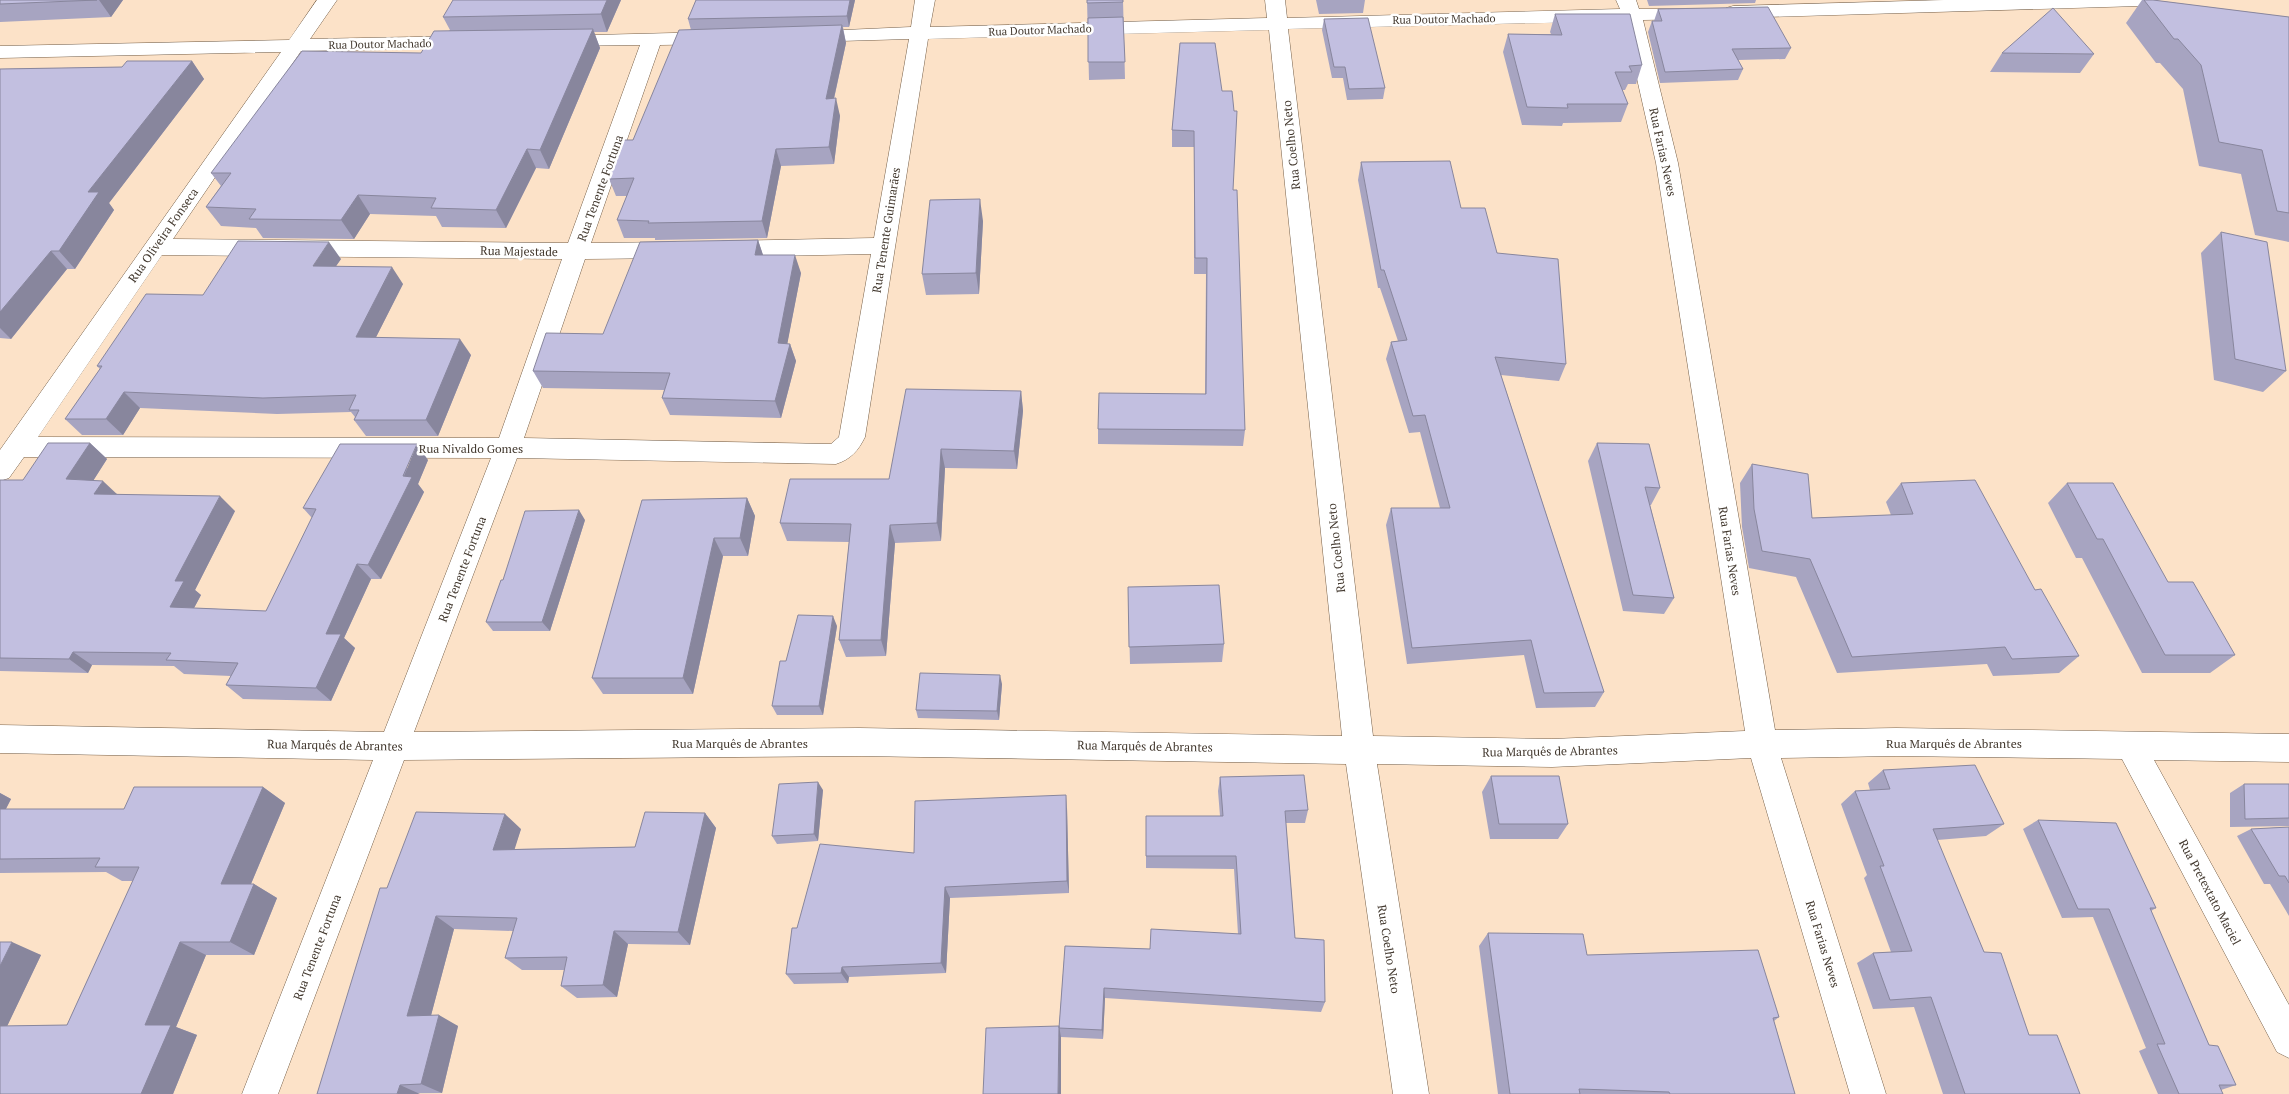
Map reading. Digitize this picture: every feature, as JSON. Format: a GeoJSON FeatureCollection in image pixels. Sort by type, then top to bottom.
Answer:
{"type":"FeatureCollection","features":[{"type":"Feature","properties":{"kind":"street","name":"Rua Oliveira Fonseca"},"geometry":{"type":"LineString","coordinates":[[0,471],[327,0]]}},
{"type":"Feature","properties":{"kind":"street","name":"Rua Tenente Guimarães"},"geometry":{"type":"LineString","coordinates":[[836,454],[848,445],[852,437],[925,0]]}},
{"type":"Feature","properties":{"kind":"street","name":"Rua Doutor Machado"},"geometry":{"type":"LineString","coordinates":[[790,36],[918,33],[1276,12],[2139,0]]}},
{"type":"Feature","properties":{"kind":"street","name":"Rua Farias Neves"},"geometry":{"type":"LineString","coordinates":[[1629,7],[1668,163],[1762,744],[1868,1094]]}},
{"type":"Feature","properties":{"kind":"street","name":"Rua Coelho Neto"},"geometry":{"type":"LineString","coordinates":[[1276,12],[1359,749],[1411,1094]]}},
{"type":"Feature","properties":{"kind":"street"},"geometry":{"type":"LineString","coordinates":[[546,40],[731,38]]}},
{"type":"Feature","properties":{"kind":"street","name":"Rua Tenente Fortuna"},"geometry":{"type":"LineString","coordinates":[[260,1094],[508,448],[652,40]]}},
{"type":"Feature","properties":{"kind":"street","name":"Rua Doutor Machado"},"geometry":{"type":"LineString","coordinates":[[0,52],[488,41]]}},
{"type":"Feature","properties":{"kind":"street","name":"Rua Majestade"},"geometry":{"type":"LineString","coordinates":[[154,247],[577,251],[884,246]]}},
{"type":"Feature","properties":{"kind":"street","name":"Rua Nivaldo Gomes"},"geometry":{"type":"LineString","coordinates":[[17,447],[508,448],[836,454]]}},
{"type":"Feature","properties":{"kind":"street","name":"Rua Marquês de Abrantes"},"geometry":{"type":"LineString","coordinates":[[0,739],[395,746],[859,742],[1552,753],[1762,744],[1896,742],[2289,748]]}},
{"type":"Feature","properties":{"kind":"street","name":"Rua Pretextato Maciel"},"geometry":{"type":"LineString","coordinates":[[2130,745],[2289,1040]]}},
{"type":"Feature","properties":{"kind":"building"},"geometry":{"type":"Polygon","coordinates":[[[0,0],[97,0],[0,4],[0,0]]]}},
{"type":"Feature","properties":{"kind":"building"},"geometry":{"type":"Polygon","coordinates":[[[453,0],[607,0],[601,14],[443,17],[453,0]]]}},
{"type":"Feature","properties":{"kind":"building"},"geometry":{"type":"Polygon","coordinates":[[[696,0],[850,0],[847,16],[688,19],[696,0]]]}},
{"type":"Feature","properties":{"kind":"building"},"geometry":{"type":"Polygon","coordinates":[[[1087,0],[1123,0],[1123,2],[1087,3],[1087,0]]]}},
{"type":"Feature","properties":{"kind":"building"},"geometry":{"type":"Polygon","coordinates":[[[2144,0],[2289,17],[2289,213],[2277,211],[2262,150],[2219,142],[2201,65],[2178,39],[2174,39],[2144,0]]]}},
{"type":"Feature","properties":{"kind":"building"},"geometry":{"type":"Polygon","coordinates":[[[1768,7],[1791,48],[1732,49],[1743,69],[1665,72],[1652,21],[1662,21],[1658,9],[1768,7]]]}},
{"type":"Feature","properties":{"kind":"building"},"geometry":{"type":"Polygon","coordinates":[[[2053,8],[2094,54],[2002,53],[2053,8]]]}},
{"type":"Feature","properties":{"kind":"building"},"geometry":{"type":"Polygon","coordinates":[[[1555,14],[1630,14],[1642,65],[1629,66],[1632,72],[1615,72],[1628,104],[1567,104],[1568,108],[1527,107],[1508,34],[1562,35],[1555,14]]]}},
{"type":"Feature","properties":{"kind":"building"},"geometry":{"type":"Polygon","coordinates":[[[1123,17],[1125,62],[1088,62],[1088,18],[1123,17]]]}},
{"type":"Feature","properties":{"kind":"building"},"geometry":{"type":"Polygon","coordinates":[[[1368,18],[1385,88],[1349,89],[1345,67],[1334,67],[1324,19],[1368,18]]]}},
{"type":"Feature","properties":{"kind":"building"},"geometry":{"type":"Polygon","coordinates":[[[842,25],[826,99],[836,98],[829,147],[776,149],[762,221],[648,223],[649,221],[617,220],[634,178],[609,179],[621,140],[633,140],[679,30],[842,25]]]}},
{"type":"Feature","properties":{"kind":"building"},"geometry":{"type":"Polygon","coordinates":[[[593,29],[540,150],[527,149],[496,210],[431,208],[436,198],[358,195],[341,220],[249,219],[256,209],[206,207],[231,173],[211,173],[302,51],[421,53],[434,31],[593,29]]]}},
{"type":"Feature","properties":{"kind":"building"},"geometry":{"type":"Polygon","coordinates":[[[1180,43],[1215,43],[1222,91],[1232,91],[1234,111],[1237,111],[1233,190],[1237,190],[1245,430],[1098,429],[1099,393],[1206,394],[1207,258],[1195,258],[1194,131],[1172,130],[1180,43]]]}},
{"type":"Feature","properties":{"kind":"building"},"geometry":{"type":"Polygon","coordinates":[[[127,61],[192,61],[88,192],[99,192],[59,251],[51,251],[0,312],[0,69],[122,67],[127,61]]]}},
{"type":"Feature","properties":{"kind":"building"},"geometry":{"type":"Polygon","coordinates":[[[1450,161],[1461,208],[1485,208],[1497,253],[1558,259],[1566,364],[1495,357],[1604,692],[1544,693],[1531,640],[1412,648],[1391,508],[1450,508],[1425,415],[1413,416],[1391,342],[1407,340],[1384,270],[1381,270],[1361,162],[1450,161]]]}},
{"type":"Feature","properties":{"kind":"building"},"geometry":{"type":"Polygon","coordinates":[[[980,199],[976,273],[922,274],[930,200],[980,199]]]}},
{"type":"Feature","properties":{"kind":"building"},"geometry":{"type":"Polygon","coordinates":[[[2221,232],[2267,242],[2286,371],[2235,359],[2221,232]]]}},
{"type":"Feature","properties":{"kind":"building"},"geometry":{"type":"Polygon","coordinates":[[[758,240],[755,255],[795,255],[778,343],[790,344],[775,401],[662,398],[670,373],[533,371],[546,333],[603,334],[640,242],[758,240]]]}},
{"type":"Feature","properties":{"kind":"building"},"geometry":{"type":"Polygon","coordinates":[[[238,241],[329,242],[313,266],[392,267],[356,337],[460,339],[426,420],[354,420],[359,410],[349,410],[356,395],[263,398],[124,392],[106,419],[65,419],[102,366],[97,366],[146,294],[203,295],[238,241]]]}},
{"type":"Feature","properties":{"kind":"building"},"geometry":{"type":"Polygon","coordinates":[[[906,389],[1021,391],[1014,451],[941,449],[937,523],[890,525],[881,640],[839,640],[851,524],[780,523],[790,479],[889,479],[906,389]]]}},
{"type":"Feature","properties":{"kind":"building"},"geometry":{"type":"Polygon","coordinates":[[[48,443],[90,443],[66,479],[103,481],[94,494],[220,496],[175,581],[184,581],[170,607],[266,611],[316,509],[303,508],[340,444],[417,444],[403,476],[412,477],[368,565],[357,564],[326,634],[341,634],[316,688],[226,685],[238,663],[166,660],[171,653],[73,652],[69,659],[0,658],[0,480],[23,480],[48,443]]]}},
{"type":"Feature","properties":{"kind":"building"},"geometry":{"type":"Polygon","coordinates":[[[1597,443],[1649,444],[1660,488],[1645,487],[1674,598],[1633,595],[1597,443]]]}},
{"type":"Feature","properties":{"kind":"building"},"geometry":{"type":"Polygon","coordinates":[[[1752,464],[1808,474],[1812,518],[1913,514],[1901,483],[1975,480],[2035,590],[2041,589],[2079,656],[2012,659],[2005,647],[1852,657],[1810,559],[1762,551],[1754,509],[1752,464]]]}},
{"type":"Feature","properties":{"kind":"building"},"geometry":{"type":"Polygon","coordinates":[[[2067,483],[2113,483],[2168,582],[2193,582],[2235,655],[2165,655],[2103,539],[2097,539],[2067,483]]]}},
{"type":"Feature","properties":{"kind":"building"},"geometry":{"type":"Polygon","coordinates":[[[747,498],[740,538],[714,538],[683,678],[592,678],[642,500],[747,498]]]}},
{"type":"Feature","properties":{"kind":"building"},"geometry":{"type":"Polygon","coordinates":[[[579,510],[542,622],[486,622],[501,580],[503,580],[525,511],[579,510]]]}},
{"type":"Feature","properties":{"kind":"building"},"geometry":{"type":"Polygon","coordinates":[[[1219,585],[1224,644],[1129,647],[1128,587],[1219,585]]]}},
{"type":"Feature","properties":{"kind":"building"},"geometry":{"type":"Polygon","coordinates":[[[798,615],[833,616],[819,706],[772,706],[780,661],[786,661],[798,615]]]}},
{"type":"Feature","properties":{"kind":"building"},"geometry":{"type":"Polygon","coordinates":[[[920,673],[1000,675],[997,711],[916,710],[920,673]]]}},
{"type":"Feature","properties":{"kind":"building"},"geometry":{"type":"Polygon","coordinates":[[[1975,765],[2004,824],[1933,829],[1984,952],[2001,953],[2029,1035],[2057,1035],[2080,1094],[1965,1094],[1931,997],[1890,1000],[1873,953],[1912,951],[1880,866],[1884,866],[1855,791],[1890,789],[1883,770],[1975,765]]]}},
{"type":"Feature","properties":{"kind":"building"},"geometry":{"type":"Polygon","coordinates":[[[1304,775],[1308,810],[1285,811],[1295,938],[1324,940],[1325,1002],[1104,988],[1102,1030],[1059,1028],[1065,946],[1150,949],[1151,929],[1241,934],[1236,856],[1146,856],[1146,816],[1223,816],[1220,777],[1304,775]]]}},
{"type":"Feature","properties":{"kind":"building"},"geometry":{"type":"Polygon","coordinates":[[[1491,776],[1559,776],[1568,824],[1499,824],[1491,776]]]}},
{"type":"Feature","properties":{"kind":"building"},"geometry":{"type":"Polygon","coordinates":[[[818,782],[814,834],[772,836],[779,784],[818,782]]]}},
{"type":"Feature","properties":{"kind":"building"},"geometry":{"type":"Polygon","coordinates":[[[2244,784],[2289,784],[2289,818],[2245,819],[2244,784]]]}},
{"type":"Feature","properties":{"kind":"building"},"geometry":{"type":"Polygon","coordinates":[[[134,787],[263,787],[221,884],[254,884],[230,942],[180,942],[145,1025],[171,1025],[141,1094],[0,1094],[0,1026],[67,1025],[139,867],[95,867],[100,858],[0,859],[0,809],[124,809],[134,787]]]}},
{"type":"Feature","properties":{"kind":"building"},"geometry":{"type":"Polygon","coordinates":[[[1066,795],[1067,881],[945,887],[941,963],[842,967],[841,973],[786,974],[792,928],[797,928],[820,844],[914,853],[915,801],[1066,795]]]}},
{"type":"Feature","properties":{"kind":"building"},"geometry":{"type":"Polygon","coordinates":[[[416,812],[505,814],[493,850],[635,847],[645,812],[705,813],[678,932],[614,931],[603,985],[561,986],[567,957],[505,958],[517,918],[436,916],[407,1016],[439,1015],[421,1084],[400,1085],[397,1094],[317,1094],[380,888],[387,888],[416,812]]]}},
{"type":"Feature","properties":{"kind":"building"},"geometry":{"type":"Polygon","coordinates":[[[2038,820],[2116,823],[2156,908],[2150,908],[2209,1045],[2218,1046],[2236,1085],[2219,1085],[2223,1094],[2179,1094],[2157,1044],[2165,1044],[2109,909],[2078,909],[2038,820]]]}},
{"type":"Feature","properties":{"kind":"building"},"geometry":{"type":"Polygon","coordinates":[[[2289,827],[2289,883],[2285,876],[2279,876],[2251,829],[2289,827]]]}},
{"type":"Feature","properties":{"kind":"building"},"geometry":{"type":"Polygon","coordinates":[[[1488,933],[1583,934],[1587,955],[1758,950],[1779,1017],[1773,1018],[1795,1094],[1670,1094],[1669,1092],[1579,1089],[1580,1094],[1510,1094],[1488,933]]]}},
{"type":"Feature","properties":{"kind":"building"},"geometry":{"type":"Polygon","coordinates":[[[0,942],[12,942],[0,966],[0,942]]]}},
{"type":"Feature","properties":{"kind":"building"},"geometry":{"type":"Polygon","coordinates":[[[1059,1026],[1058,1094],[983,1094],[986,1028],[1059,1026]]]}}]}
